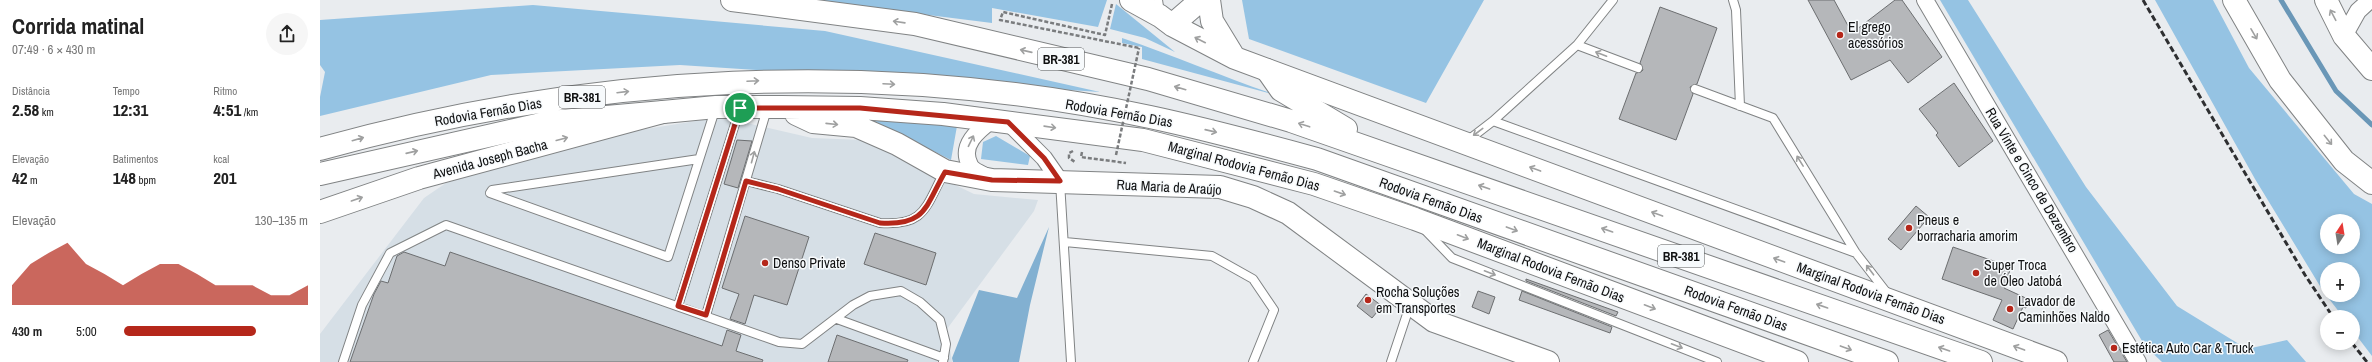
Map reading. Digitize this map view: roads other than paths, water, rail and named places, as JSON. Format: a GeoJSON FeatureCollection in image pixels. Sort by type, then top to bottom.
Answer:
{"type":"FeatureCollection","features":[{"type":"Feature","properties":{"kind":"main road","name":"BR-381"},"geometry":{"type":"LineString","coordinates":[[732,0],[915,24],[1148,79],[1291,121],[1381,150],[1981,362]]}},
{"type":"Feature","properties":{"kind":"main road","name":"Marginal Rodovia Fernão Dias"},"geometry":{"type":"LineString","coordinates":[[1131,0],[1163,14],[1235,58],[2056,362]]}},
{"type":"Feature","properties":{"kind":"main road"},"geometry":{"type":"LineString","coordinates":[[1163,14],[1201,0]]}},
{"type":"Feature","properties":{"kind":"main road"},"geometry":{"type":"LineString","coordinates":[[1209,0],[1212,21],[1235,58]]}},
{"type":"Feature","properties":{"kind":"main road"},"geometry":{"type":"LineString","coordinates":[[2234,0],[2280,80],[2344,161],[2372,183]]}},
{"type":"Feature","properties":{"kind":"main road"},"geometry":{"type":"LineString","coordinates":[[2326,0],[2344,36],[2372,69]]}},
{"type":"Feature","properties":{"kind":"main road","name":"BR-381"},"geometry":{"type":"LineString","coordinates":[[1268,70],[1281,90],[1381,150]]}},
{"type":"Feature","properties":{"kind":"main road","name":"Rodovia Fernão Dias"},"geometry":{"type":"LineString","coordinates":[[320,149],[383,132],[479,111],[674,86],[765,80],[850,81],[946,87],[1040,99],[1148,116],[1225,134],[1318,159],[1887,362]]}},
{"type":"Feature","properties":{"kind":"main road","name":"Marginal Rodovia Fernão Dias"},"geometry":{"type":"LineString","coordinates":[[662,112],[716,107],[860,108],[1000,121],[1143,140],[1220,158],[1314,184],[1415,219],[1785,361]]}},
{"type":"Feature","properties":{"kind":"main road","name":"Rua Maria de Araújo"},"geometry":{"type":"LineString","coordinates":[[775,107],[813,122],[856,126],[897,144],[945,172],[992,180],[1060,181],[1220,188],[1253,197],[1288,213],[1434,321],[1548,362]]}},
{"type":"Feature","properties":{"kind":"main road","name":"BR-381"},"geometry":{"type":"LineString","coordinates":[[320,174],[550,122],[662,112]]}},
{"type":"Feature","properties":{"kind":"main road","name":"Avenida Joseph Bacha"},"geometry":{"type":"LineString","coordinates":[[320,212],[419,178],[662,112]]}},
{"type":"Feature","properties":{"kind":"street","name":"Rua Vinte e Cinco de Dezembro"},"geometry":{"type":"LineString","coordinates":[[1925,0],[2138,362]]}},
{"type":"Feature","properties":{"kind":"street"},"geometry":{"type":"LineString","coordinates":[[2344,36],[2358,12],[2370,0]]}},
{"type":"Feature","properties":{"kind":"street"},"geometry":{"type":"LineString","coordinates":[[992,180],[970,166],[966,152],[973,136],[1000,121],[1044,158],[1060,181]]}},
{"type":"Feature","properties":{"kind":"lane"},"geometry":{"type":"LineString","coordinates":[[1464,143],[1493,121],[1577,45],[1613,0]]}},
{"type":"Feature","properties":{"kind":"lane"},"geometry":{"type":"LineString","coordinates":[[1733,0],[1736,10],[1740,106]]}},
{"type":"Feature","properties":{"kind":"lane"},"geometry":{"type":"LineString","coordinates":[[1577,45],[1638,68]]}},
{"type":"Feature","properties":{"kind":"lane"},"geometry":{"type":"LineString","coordinates":[[1695,89],[1774,118],[1856,253],[1893,302]]}},
{"type":"Feature","properties":{"kind":"lane"},"geometry":{"type":"LineString","coordinates":[[699,159],[492,190],[490,193],[668,257],[716,107]]}},
{"type":"Feature","properties":{"kind":"lane"},"geometry":{"type":"LineString","coordinates":[[706,315],[746,181],[775,107]]}},
{"type":"Feature","properties":{"kind":"lane"},"geometry":{"type":"LineString","coordinates":[[678,306],[740,108]]}},
{"type":"Feature","properties":{"kind":"lane"},"geometry":{"type":"LineString","coordinates":[[1493,121],[1856,253]]}},
{"type":"Feature","properties":{"kind":"lane"},"geometry":{"type":"LineString","coordinates":[[746,181],[778,189],[880,223],[898,224],[910,222],[922,213],[945,172]]}},
{"type":"Feature","properties":{"kind":"lane"},"geometry":{"type":"LineString","coordinates":[[1060,181],[1065,242],[1071,362]]}},
{"type":"Feature","properties":{"kind":"lane"},"geometry":{"type":"LineString","coordinates":[[1415,219],[1452,258],[1717,362]]}},
{"type":"Feature","properties":{"kind":"lane"},"geometry":{"type":"LineString","coordinates":[[343,362],[362,305],[390,253],[446,225],[706,315],[779,342],[802,344],[837,319],[852,306],[870,296],[901,292],[920,302],[940,320],[946,344],[944,360],[837,319]]}},
{"type":"Feature","properties":{"kind":"lane"},"geometry":{"type":"LineString","coordinates":[[1065,242],[1212,256],[1253,279],[1274,310],[1253,362]]}},
{"type":"Feature","properties":{"kind":"lane"},"geometry":{"type":"LineString","coordinates":[[1391,362],[1410,304]]}},
{"type":"Feature","properties":{"kind":"waterway"},"geometry":{"type":"LineString","coordinates":[[2281,0],[2336,91],[2372,125]]}},
{"type":"Feature","properties":{"kind":"railway"},"geometry":{"type":"LineString","coordinates":[[2143,0],[2305,275],[2328,310]]}},
{"type":"Feature","properties":{"kind":"railway"},"geometry":{"type":"LineString","coordinates":[[2358,350],[2367,362]]}},
{"type":"Feature","properties":{"kind":"place","name":"El grego acessórios"},"geometry":{"type":"Point","coordinates":[1840,35]}},
{"type":"Feature","properties":{"kind":"place","name":"Pneus e borracharia amorim"},"geometry":{"type":"Point","coordinates":[1909,228]}},
{"type":"Feature","properties":{"kind":"place","name":"Denso Private"},"geometry":{"type":"Point","coordinates":[765,263]}},
{"type":"Feature","properties":{"kind":"place","name":"Super Troca de Óleo Jatobá"},"geometry":{"type":"Point","coordinates":[1976,273]}},
{"type":"Feature","properties":{"kind":"place","name":"Rocha Soluções em Transportes"},"geometry":{"type":"Point","coordinates":[1368,300]}},
{"type":"Feature","properties":{"kind":"place","name":"Lavador de Caminhões Naldo"},"geometry":{"type":"Point","coordinates":[2010,309]}},
{"type":"Feature","properties":{"kind":"place","name":"Estética Auto Car & Truck"},"geometry":{"type":"Point","coordinates":[2114,348]}}]}
